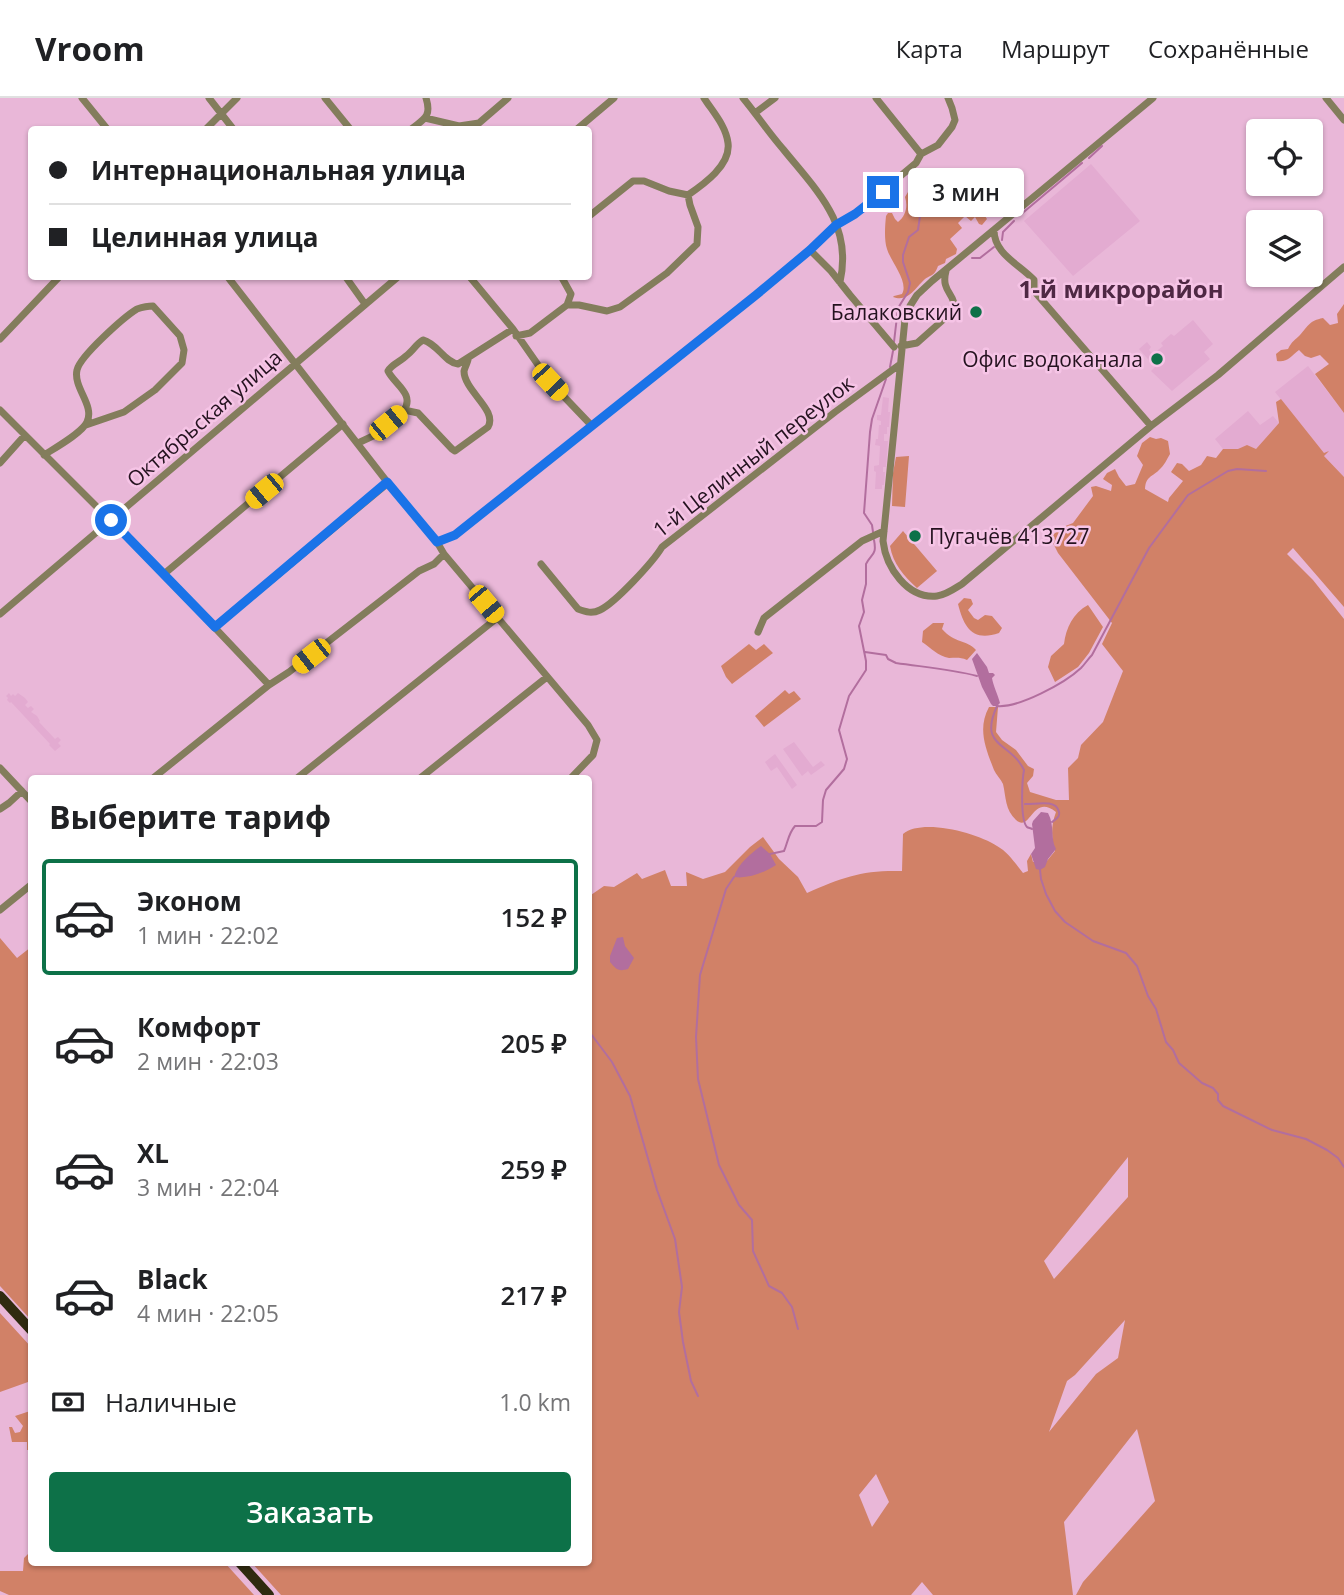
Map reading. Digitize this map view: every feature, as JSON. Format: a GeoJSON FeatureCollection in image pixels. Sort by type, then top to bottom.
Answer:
{"type":"FeatureCollection","features":[{"type":"Feature","properties":{"kind":"highway"},"geometry":{"type":"LineString","coordinates":[[0,1296],[28,1327]]}},
{"type":"Feature","properties":{"kind":"highway"},"geometry":{"type":"LineString","coordinates":[[243,1566],[269,1595]]}},
{"type":"Feature","properties":{"kind":"street"},"geometry":{"type":"LineString","coordinates":[[82,98],[105,126]]}},
{"type":"Feature","properties":{"kind":"street"},"geometry":{"type":"LineString","coordinates":[[209,98],[230,126]]}},
{"type":"Feature","properties":{"kind":"street"},"geometry":{"type":"LineString","coordinates":[[209,126],[237,98]]}},
{"type":"Feature","properties":{"kind":"street"},"geometry":{"type":"LineString","coordinates":[[325,98],[348,126]]}},
{"type":"Feature","properties":{"kind":"street"},"geometry":{"type":"LineString","coordinates":[[415,126],[425,118],[429,108],[426,98]]}},
{"type":"Feature","properties":{"kind":"street"},"geometry":{"type":"LineString","coordinates":[[425,118],[459,126],[480,123],[508,98]]}},
{"type":"Feature","properties":{"kind":"street"},"geometry":{"type":"LineString","coordinates":[[581,126],[614,98]]}},
{"type":"Feature","properties":{"kind":"street"},"geometry":{"type":"LineString","coordinates":[[592,214],[633,181],[644,181],[688,195],[706,183],[722,164],[728,144],[723,128],[704,98]]}},
{"type":"Feature","properties":{"kind":"street"},"geometry":{"type":"LineString","coordinates":[[743,98],[827,206],[836,225],[844,254],[839,282]]}},
{"type":"Feature","properties":{"kind":"street"},"geometry":{"type":"LineString","coordinates":[[755,113],[775,98]]}},
{"type":"Feature","properties":{"kind":"street"},"geometry":{"type":"LineString","coordinates":[[876,98],[921,154]]}},
{"type":"Feature","properties":{"kind":"street"},"geometry":{"type":"LineString","coordinates":[[437,542],[455,535],[810,250],[836,225],[883,192],[916,163],[921,154],[938,145],[955,120],[948,98]]}},
{"type":"Feature","properties":{"kind":"street"},"geometry":{"type":"LineString","coordinates":[[1153,98],[947,269],[917,295],[910,306],[898,346],[900,365],[883,541],[890,566],[911,590],[936,596],[962,584],[1151,426],[1218,375],[1344,267]]}},
{"type":"Feature","properties":{"kind":"street"},"geometry":{"type":"LineString","coordinates":[[1326,98],[1344,120]]}},
{"type":"Feature","properties":{"kind":"street"},"geometry":{"type":"LineString","coordinates":[[358,443],[373,436],[408,405],[403,389],[388,371],[423,340],[430,341],[453,364],[458,364],[514,332],[530,333],[567,305],[579,304],[607,311],[620,307],[667,273],[697,244],[698,227],[688,195]]}},
{"type":"Feature","properties":{"kind":"street"},"geometry":{"type":"LineString","coordinates":[[994,230],[994,239],[1000,249],[1034,280],[1034,291],[1151,426]]}},
{"type":"Feature","properties":{"kind":"street"},"geometry":{"type":"LineString","coordinates":[[810,250],[898,346]]}},
{"type":"Feature","properties":{"kind":"street"},"geometry":{"type":"LineString","coordinates":[[898,346],[917,343],[953,311],[954,302],[944,283],[947,269]]}},
{"type":"Feature","properties":{"kind":"street"},"geometry":{"type":"LineString","coordinates":[[0,339],[56,280]]}},
{"type":"Feature","properties":{"kind":"street"},"geometry":{"type":"LineString","coordinates":[[230,280],[444,554],[588,725],[597,740],[593,755],[574,775]]}},
{"type":"Feature","properties":{"kind":"street"},"geometry":{"type":"LineString","coordinates":[[348,280],[365,304]]}},
{"type":"Feature","properties":{"kind":"street","name":"Октябрьская улица"},"geometry":{"type":"LineString","coordinates":[[0,614],[394,280]]}},
{"type":"Feature","properties":{"kind":"street"},"geometry":{"type":"LineString","coordinates":[[472,280],[550,382],[592,426]]}},
{"type":"Feature","properties":{"kind":"street"},"geometry":{"type":"LineString","coordinates":[[563,280],[571,294],[567,305]]}},
{"type":"Feature","properties":{"kind":"street"},"geometry":{"type":"LineString","coordinates":[[44,455],[86,425],[124,412],[155,390],[181,363],[184,350],[180,336],[153,306],[137,310],[129,316],[79,362],[76,373],[87,406],[89,417],[86,425]]}},
{"type":"Feature","properties":{"kind":"street"},"geometry":{"type":"LineString","coordinates":[[404,411],[418,413],[455,451],[488,427],[490,416],[468,384],[464,370],[468,359]]}},
{"type":"Feature","properties":{"kind":"street","name":"1-й Целинный переулок"},"geometry":{"type":"LineString","coordinates":[[541,564],[579,609],[592,612],[602,609],[626,589],[662,547],[835,412],[900,365]]}},
{"type":"Feature","properties":{"kind":"street"},"geometry":{"type":"LineString","coordinates":[[0,410],[164,574],[269,685]]}},
{"type":"Feature","properties":{"kind":"street"},"geometry":{"type":"LineString","coordinates":[[164,574],[343,424]]}},
{"type":"Feature","properties":{"kind":"street"},"geometry":{"type":"LineString","coordinates":[[0,463],[25,435]]}},
{"type":"Feature","properties":{"kind":"street"},"geometry":{"type":"LineString","coordinates":[[215,627],[387,482]]}},
{"type":"Feature","properties":{"kind":"street"},"geometry":{"type":"LineString","coordinates":[[758,632],[764,618],[862,541],[884,531]]}},
{"type":"Feature","properties":{"kind":"street"},"geometry":{"type":"LineString","coordinates":[[157,775],[269,685],[444,554]]}},
{"type":"Feature","properties":{"kind":"street"},"geometry":{"type":"LineString","coordinates":[[301,775],[497,618]]}},
{"type":"Feature","properties":{"kind":"street"},"geometry":{"type":"LineString","coordinates":[[424,775],[547,677]]}},
{"type":"Feature","properties":{"kind":"street"},"geometry":{"type":"LineString","coordinates":[[0,768],[28,798]]}},
{"type":"Feature","properties":{"kind":"street"},"geometry":{"type":"LineString","coordinates":[[0,809],[22,791]]}},
{"type":"Feature","properties":{"kind":"street"},"geometry":{"type":"LineString","coordinates":[[0,910],[28,887]]}},
{"type":"Feature","properties":{"kind":"shaded area"},"geometry":{"type":"Polygon","coordinates":[[[1091,164],[1140,221],[1073,276],[1024,221],[1091,164]]]}},
{"type":"Feature","properties":{"kind":"shaded area"},"geometry":{"type":"Polygon","coordinates":[[[958,180],[971,188],[976,203],[982,206],[982,214],[987,219],[982,225],[975,217],[971,221],[965,216],[958,223],[962,228],[950,239],[957,249],[956,254],[946,259],[945,263],[938,266],[933,274],[909,295],[902,298],[893,297],[902,294],[904,289],[886,245],[886,216],[892,213],[898,222],[901,220],[906,211],[905,197],[911,187],[924,187],[933,199],[939,198],[953,181],[958,180]]]}},
{"type":"Feature","properties":{"kind":"shaded area"},"geometry":{"type":"Polygon","coordinates":[[[1344,304],[1344,413],[1315,374],[1329,364],[1320,355],[1311,358],[1299,350],[1284,361],[1277,361],[1276,354],[1288,349],[1315,321],[1323,318],[1330,325],[1338,323],[1337,314],[1344,304]]]}},
{"type":"Feature","properties":{"kind":"shaded area"},"geometry":{"type":"Polygon","coordinates":[[[1193,320],[1213,344],[1204,352],[1210,359],[1172,391],[1151,371],[1155,367],[1139,349],[1147,342],[1153,354],[1171,334],[1174,336],[1193,320]]]}},
{"type":"Feature","properties":{"kind":"shaded area"},"geometry":{"type":"Polygon","coordinates":[[[1308,366],[1344,413],[1344,477],[1324,456],[1275,392],[1308,366]]]}},
{"type":"Feature","properties":{"kind":"shaded area"},"geometry":{"type":"Polygon","coordinates":[[[883,397],[889,398],[890,412],[889,427],[887,434],[884,434],[884,441],[888,441],[886,467],[883,467],[885,472],[882,489],[875,489],[874,466],[879,465],[880,446],[875,445],[881,425],[877,415],[881,415],[883,397]]]}},
{"type":"Feature","properties":{"kind":"shaded area"},"geometry":{"type":"Polygon","coordinates":[[[1281,399],[1324,453],[1329,451],[1324,456],[1344,477],[1344,607],[1293,548],[1287,554],[1313,580],[1344,619],[1344,1595],[1076,1595],[1083,1582],[1155,1501],[1137,1429],[1064,1522],[1073,1595],[933,1595],[922,1582],[911,1595],[281,1595],[255,1566],[592,1566],[592,894],[604,886],[614,887],[637,873],[642,879],[665,870],[671,886],[687,886],[686,872],[703,879],[725,872],[763,837],[779,859],[798,877],[807,893],[853,876],[902,871],[903,834],[923,827],[950,829],[988,841],[1005,851],[1023,873],[1028,871],[1027,861],[1031,854],[1033,862],[1046,862],[1055,851],[1052,832],[1056,812],[1042,807],[1021,823],[1012,816],[1006,803],[1003,784],[994,770],[986,747],[983,731],[985,715],[989,707],[998,707],[996,732],[1034,769],[1033,776],[1027,783],[1030,792],[1056,800],[1069,800],[1068,768],[1078,758],[1081,745],[1103,722],[1123,671],[1102,644],[1112,623],[1058,553],[1050,537],[1073,523],[1093,496],[1091,487],[1111,491],[1112,485],[1103,479],[1107,473],[1115,469],[1126,486],[1135,484],[1143,465],[1137,456],[1142,443],[1150,437],[1168,441],[1170,454],[1161,468],[1148,479],[1145,489],[1168,502],[1183,481],[1171,472],[1177,463],[1189,471],[1201,465],[1207,456],[1216,458],[1223,449],[1238,449],[1247,445],[1256,449],[1279,423],[1276,402],[1281,399]],[[1128,1157],[1044,1261],[1054,1279],[1128,1197],[1128,1157]],[[1125,1320],[1067,1381],[1049,1432],[1096,1374],[1118,1358],[1125,1320]],[[876,1474],[859,1495],[872,1527],[889,1502],[876,1474]]]}},
{"type":"Feature","properties":{"kind":"shaded area"},"geometry":{"type":"Polygon","coordinates":[[[1248,411],[1260,425],[1273,416],[1279,423],[1256,449],[1223,449],[1215,439],[1248,411]]]}},
{"type":"Feature","properties":{"kind":"shaded area"},"geometry":{"type":"Polygon","coordinates":[[[909,456],[905,507],[892,506],[896,457],[909,456]]]}},
{"type":"Feature","properties":{"kind":"shaded area"},"geometry":{"type":"Polygon","coordinates":[[[903,531],[937,571],[917,588],[900,569],[891,552],[890,546],[903,531]]]}},
{"type":"Feature","properties":{"kind":"shaded area"},"geometry":{"type":"Polygon","coordinates":[[[964,598],[971,599],[973,604],[968,610],[974,618],[978,620],[985,615],[992,616],[1002,628],[999,633],[982,636],[971,631],[963,620],[958,604],[964,598]]]}},
{"type":"Feature","properties":{"kind":"shaded area"},"geometry":{"type":"Polygon","coordinates":[[[1088,605],[1103,627],[1078,667],[1055,682],[1048,667],[1051,656],[1064,644],[1066,632],[1074,617],[1088,605]]]}},
{"type":"Feature","properties":{"kind":"shaded area"},"geometry":{"type":"Polygon","coordinates":[[[933,623],[944,623],[942,629],[947,634],[976,650],[967,660],[938,654],[922,642],[923,631],[933,623]]]}},
{"type":"Feature","properties":{"kind":"shaded area"},"geometry":{"type":"Polygon","coordinates":[[[749,644],[756,650],[764,644],[773,653],[732,684],[721,666],[749,644]]]}},
{"type":"Feature","properties":{"kind":"shaded area"},"geometry":{"type":"Polygon","coordinates":[[[977,653],[989,673],[995,675],[992,678],[1000,703],[997,706],[991,704],[982,687],[972,659],[977,653]]]}},
{"type":"Feature","properties":{"kind":"shaded area"},"geometry":{"type":"Polygon","coordinates":[[[785,690],[789,694],[794,691],[801,699],[764,727],[755,716],[785,690]]]}},
{"type":"Feature","properties":{"kind":"shaded area"},"geometry":{"type":"Polygon","coordinates":[[[9,693],[15,696],[18,693],[25,698],[28,702],[25,705],[34,709],[31,712],[55,739],[58,737],[61,740],[58,743],[61,746],[55,751],[49,745],[7,700],[9,693]]]}},
{"type":"Feature","properties":{"kind":"shaded area"},"geometry":{"type":"Polygon","coordinates":[[[794,742],[813,767],[821,761],[825,765],[811,775],[808,771],[802,776],[783,749],[794,742]]]}},
{"type":"Feature","properties":{"kind":"shaded area"},"geometry":{"type":"Polygon","coordinates":[[[775,754],[797,785],[792,789],[777,767],[771,771],[765,762],[775,754]]]}},
{"type":"Feature","properties":{"kind":"shaded area"},"geometry":{"type":"Polygon","coordinates":[[[1041,812],[1048,813],[1056,849],[1045,867],[1040,870],[1036,869],[1031,854],[1035,848],[1032,824],[1041,812]]]}},
{"type":"Feature","properties":{"kind":"shaded area"},"geometry":{"type":"Polygon","coordinates":[[[761,846],[770,854],[776,865],[756,875],[734,877],[741,864],[761,846]]]}},
{"type":"Feature","properties":{"kind":"shaded area"},"geometry":{"type":"Polygon","coordinates":[[[623,937],[625,946],[634,958],[628,969],[619,970],[610,962],[610,956],[617,938],[623,937]]]}},
{"type":"Feature","properties":{"kind":"shaded area"},"geometry":{"type":"Polygon","coordinates":[[[0,938],[17,958],[28,949],[28,1317],[0,1286],[0,938]]]}},
{"type":"Feature","properties":{"kind":"shaded area"},"geometry":{"type":"Polygon","coordinates":[[[0,1313],[28,1344],[28,1382],[0,1392],[0,1313]]]}},
{"type":"Feature","properties":{"kind":"shaded area"},"geometry":{"type":"Polygon","coordinates":[[[28,1412],[28,1450],[27,1442],[12,1442],[9,1427],[12,1427],[15,1433],[20,1432],[23,1426],[15,1416],[28,1412]]]}},
{"type":"Feature","properties":{"kind":"shaded area"},"geometry":{"type":"Polygon","coordinates":[[[28,1554],[28,1566],[228,1566],[254,1595],[9,1595],[0,1591],[0,1571],[23,1571],[24,1558],[28,1554]]]}},
{"type":"Feature","properties":{"kind":"waterway"},"geometry":{"type":"LineString","coordinates":[[1089,158],[1102,146]]}},
{"type":"Feature","properties":{"kind":"waterway"},"geometry":{"type":"LineString","coordinates":[[1019,216],[1082,163]]}},
{"type":"Feature","properties":{"kind":"waterway"},"geometry":{"type":"LineString","coordinates":[[894,342],[898,308],[910,283],[903,255],[909,237],[918,230],[921,209]]}},
{"type":"Feature","properties":{"kind":"waterway"},"geometry":{"type":"LineString","coordinates":[[1002,240],[1003,232],[1014,221]]}},
{"type":"Feature","properties":{"kind":"waterway"},"geometry":{"type":"LineString","coordinates":[[972,258],[980,258],[994,247]]}},
{"type":"Feature","properties":{"kind":"waterway"},"geometry":{"type":"LineString","coordinates":[[890,367],[893,351]]}},
{"type":"Feature","properties":{"kind":"waterway"},"geometry":{"type":"LineString","coordinates":[[873,532],[864,513],[870,432],[886,379]]}},
{"type":"Feature","properties":{"kind":"waterway"},"geometry":{"type":"LineString","coordinates":[[1032,829],[1027,827],[1023,817],[1024,770],[998,743],[991,730],[997,706],[1017,703],[1064,681],[1092,655],[1149,548],[1188,495],[1228,471],[1266,471]]}},
{"type":"Feature","properties":{"kind":"waterway"},"geometry":{"type":"LineString","coordinates":[[770,854],[784,851],[795,826],[816,826],[822,822],[826,790],[844,769],[847,759],[839,730],[849,696],[866,670],[859,626],[864,612],[862,600],[866,584],[866,564],[874,551],[874,540]]}},
{"type":"Feature","properties":{"kind":"waterway"},"geometry":{"type":"LineString","coordinates":[[865,652],[886,655],[896,663],[977,676]]}},
{"type":"Feature","properties":{"kind":"waterway"},"geometry":{"type":"LineString","coordinates":[[1025,804],[1054,805],[1059,814],[1052,822]]}},
{"type":"Feature","properties":{"kind":"waterway"},"geometry":{"type":"LineString","coordinates":[[1040,870],[1046,894],[1065,922],[1093,941],[1126,953],[1137,966],[1156,1009],[1166,1042],[1179,1063],[1202,1083],[1213,1088],[1223,1106],[1272,1130],[1306,1139],[1338,1158],[1344,1167]]}},
{"type":"Feature","properties":{"kind":"waterway"},"geometry":{"type":"LineString","coordinates":[[734,877],[726,889],[700,975],[696,1037],[698,1079],[719,1165],[739,1205],[752,1220],[753,1251],[769,1286],[782,1293],[792,1307],[798,1329]]}},
{"type":"Feature","properties":{"kind":"waterway"},"geometry":{"type":"LineString","coordinates":[[592,1035],[612,1062],[630,1096],[657,1190],[675,1239],[682,1287],[679,1312],[683,1342],[691,1381],[698,1396]]}},
{"type":"Feature","properties":{"kind":"place","name":"Балаковский"},"geometry":{"type":"Point","coordinates":[976,312]}},
{"type":"Feature","properties":{"kind":"place","name":"Офис водоканала"},"geometry":{"type":"Point","coordinates":[1157,359]}},
{"type":"Feature","properties":{"kind":"place","name":"Пугачёв 413727"},"geometry":{"type":"Point","coordinates":[915,536]}},
{"type":"Feature","properties":{"kind":"district","name":"1-й микрорайон"},"geometry":{"type":"Point","coordinates":[1121,288]}},
{"type":"Feature","properties":{"kind":"route"},"geometry":{"type":"LineString","coordinates":[[111,520],[215,627],[387,482],[437,542],[455,535],[756,295],[836,225],[883,192]]}}]}
